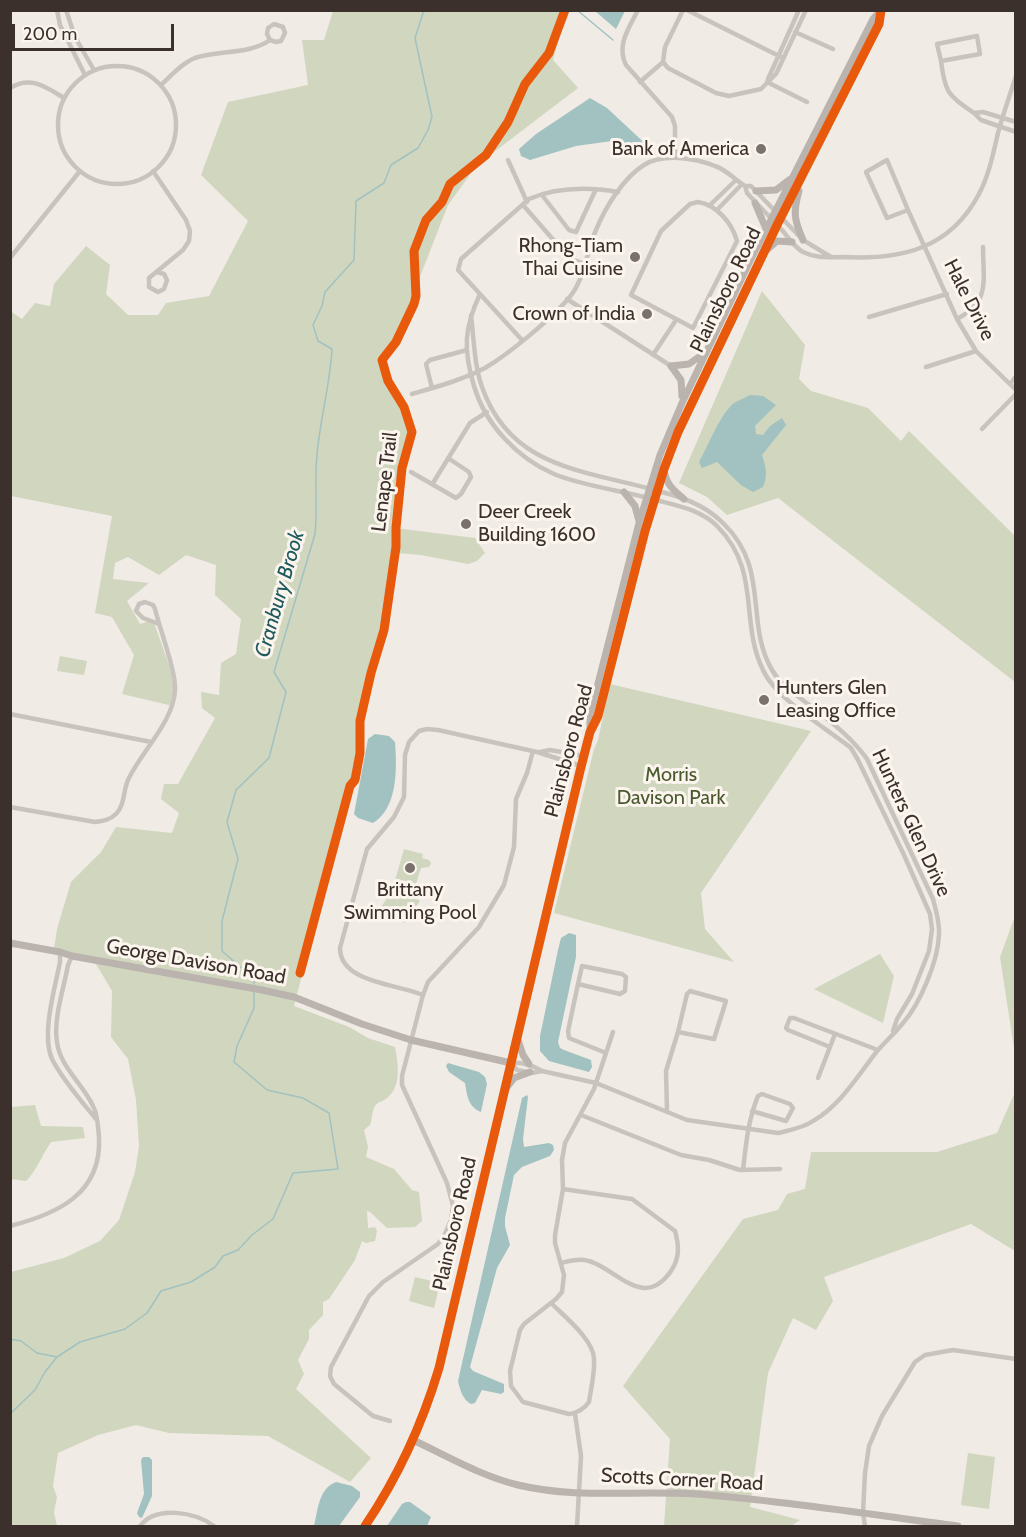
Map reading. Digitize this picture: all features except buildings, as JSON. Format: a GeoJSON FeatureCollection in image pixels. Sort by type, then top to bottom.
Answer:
{"type":"FeatureCollection","features":[{"type":"Feature","properties":{"kind":"street"},"geometry":{"type":"LineString","coordinates":[[57,10],[60,25],[85,75]]}},
{"type":"Feature","properties":{"kind":"street"},"geometry":{"type":"LineString","coordinates":[[66,10],[75,37],[94,70]]}},
{"type":"Feature","properties":{"kind":"street"},"geometry":{"type":"LineString","coordinates":[[638,10],[623,42],[622,58],[672,117],[675,126],[675,159]]}},
{"type":"Feature","properties":{"kind":"street"},"geometry":{"type":"LineString","coordinates":[[640,82],[663,62],[665,47],[685,10],[783,58]]}},
{"type":"Feature","properties":{"kind":"street"},"geometry":{"type":"LineString","coordinates":[[767,82],[799,10]]}},
{"type":"Feature","properties":{"kind":"street"},"geometry":{"type":"LineString","coordinates":[[663,62],[668,68],[716,93],[729,96],[761,89],[776,74],[806,10]]}},
{"type":"Feature","properties":{"kind":"street","name":"Plainsboro Road"},"geometry":{"type":"LineString","coordinates":[[590,732],[590,714],[639,523],[657,491],[682,424],[777,225],[879,24],[881,10]]}},
{"type":"Feature","properties":{"kind":"street","name":"Plainsboro Road"},"geometry":{"type":"LineString","coordinates":[[365,1527],[389,1488],[413,1440],[439,1368],[581,766],[590,732],[598,716],[651,498],[649,488],[660,455],[709,345],[766,229],[873,19],[881,10]]}},
{"type":"Feature","properties":{"kind":"street"},"geometry":{"type":"LineString","coordinates":[[161,85],[185,64],[196,58],[283,39],[285,33],[283,27],[274,24],[268,28],[267,34],[270,40]]}},
{"type":"Feature","properties":{"kind":"street"},"geometry":{"type":"LineString","coordinates":[[790,29],[833,49]]}},
{"type":"Feature","properties":{"kind":"street"},"geometry":{"type":"LineString","coordinates":[[941,61],[980,54],[977,36],[937,44],[944,85],[952,98],[981,120],[1016,132]]}},
{"type":"Feature","properties":{"kind":"street"},"geometry":{"type":"LineString","coordinates":[[112,66],[130,67],[147,74],[161,85],[171,101],[175,120],[174,139],[166,157],[153,171],[140,179],[125,183],[109,183],[94,179],[80,171],[69,159],[60,138],[59,114],[64,98],[73,85],[94,70],[112,66]]}},
{"type":"Feature","properties":{"kind":"street"},"geometry":{"type":"LineString","coordinates":[[743,185],[747,194],[796,248],[808,254],[824,258],[873,259],[896,256],[926,246],[952,229],[979,194],[987,177],[1016,76]]}},
{"type":"Feature","properties":{"kind":"street"},"geometry":{"type":"LineString","coordinates":[[10,88],[26,82],[34,82],[64,98]]}},
{"type":"Feature","properties":{"kind":"street"},"geometry":{"type":"LineString","coordinates":[[767,82],[807,102]]}},
{"type":"Feature","properties":{"kind":"street"},"geometry":{"type":"LineString","coordinates":[[974,113],[983,112],[1016,122]]}},
{"type":"Feature","properties":{"kind":"street"},"geometry":{"type":"LineString","coordinates":[[508,159],[525,204],[570,259],[585,264]]}},
{"type":"Feature","properties":{"kind":"street"},"geometry":{"type":"LineString","coordinates":[[412,394],[478,371],[522,340],[567,299],[577,287],[596,229],[618,192],[635,172],[655,160],[675,159],[715,165],[743,185],[752,186],[803,240],[831,257]]}},
{"type":"Feature","properties":{"kind":"street","name":"Hale Drive"},"geometry":{"type":"LineString","coordinates":[[908,210],[887,219],[866,172],[887,160],[957,319],[976,351],[1016,392]]}},
{"type":"Feature","properties":{"kind":"street"},"geometry":{"type":"LineString","coordinates":[[10,258],[80,171]]}},
{"type":"Feature","properties":{"kind":"street"},"geometry":{"type":"LineString","coordinates":[[153,171],[186,220],[190,231],[189,241],[183,250],[151,275],[148,283],[151,289],[158,292],[164,289],[167,280],[164,274],[157,272]]}},
{"type":"Feature","properties":{"kind":"street"},"geometry":{"type":"LineString","coordinates":[[756,191],[776,190],[786,184],[794,173]]}},
{"type":"Feature","properties":{"kind":"street"},"geometry":{"type":"LineString","coordinates":[[803,240],[795,223],[794,210],[805,173]]}},
{"type":"Feature","properties":{"kind":"street"},"geometry":{"type":"LineString","coordinates":[[710,205],[736,180]]}},
{"type":"Feature","properties":{"kind":"street"},"geometry":{"type":"LineString","coordinates":[[717,210],[743,185]]}},
{"type":"Feature","properties":{"kind":"street"},"geometry":{"type":"LineString","coordinates":[[522,340],[458,270],[461,259],[525,204],[542,195],[580,188],[618,192]]}},
{"type":"Feature","properties":{"kind":"street"},"geometry":{"type":"LineString","coordinates":[[542,195],[569,230],[576,232],[596,189]]}},
{"type":"Feature","properties":{"kind":"street"},"geometry":{"type":"LineString","coordinates":[[698,202],[710,205],[717,210],[734,230],[737,241],[693,328],[632,295],[661,231],[690,204],[698,202]]}},
{"type":"Feature","properties":{"kind":"street"},"geometry":{"type":"LineString","coordinates":[[756,202],[766,229]]}},
{"type":"Feature","properties":{"kind":"street"},"geometry":{"type":"LineString","coordinates":[[764,254],[777,241],[792,242]]}},
{"type":"Feature","properties":{"kind":"street"},"geometry":{"type":"LineString","coordinates":[[957,319],[968,313],[981,300],[983,247]]}},
{"type":"Feature","properties":{"kind":"street"},"geometry":{"type":"LineString","coordinates":[[471,315],[480,294]]}},
{"type":"Feature","properties":{"kind":"street"},"geometry":{"type":"LineString","coordinates":[[869,317],[947,294]]}},
{"type":"Feature","properties":{"kind":"street"},"geometry":{"type":"LineString","coordinates":[[567,299],[671,366],[681,380],[682,403]]}},
{"type":"Feature","properties":{"kind":"street","name":"Hunters Glen Drive"},"geometry":{"type":"LineString","coordinates":[[471,315],[467,326],[470,374],[485,413],[498,432],[516,449],[545,469],[574,480],[689,509],[716,525],[730,542],[743,567],[748,587],[754,641],[763,671],[776,689],[850,748],[863,770],[930,914],[932,929],[929,951],[912,994],[897,1019],[892,1034]]}},
{"type":"Feature","properties":{"kind":"street","name":"Hunters Glen Drive"},"geometry":{"type":"LineString","coordinates":[[471,315],[474,348],[482,387],[492,409],[503,424],[529,451],[556,465],[649,488],[697,503],[711,512],[737,539],[747,554],[755,586],[760,636],[771,669],[784,686],[855,742],[874,774],[903,840],[933,899],[938,915],[939,934],[936,953],[917,1001],[904,1022],[878,1050],[839,1100],[812,1123],[778,1133],[687,1120],[596,1083],[530,1068],[517,1070],[511,1063]]}},
{"type":"Feature","properties":{"kind":"street"},"geometry":{"type":"LineString","coordinates":[[653,355],[676,320]]}},
{"type":"Feature","properties":{"kind":"street"},"geometry":{"type":"LineString","coordinates":[[671,366],[685,365],[694,361],[701,357],[709,345]]}},
{"type":"Feature","properties":{"kind":"street"},"geometry":{"type":"LineString","coordinates":[[432,388],[426,364],[430,360],[467,350]]}},
{"type":"Feature","properties":{"kind":"street"},"geometry":{"type":"LineString","coordinates":[[926,367],[976,351]]}},
{"type":"Feature","properties":{"kind":"street"},"geometry":{"type":"LineString","coordinates":[[1010,384],[1016,376]]}},
{"type":"Feature","properties":{"kind":"street"},"geometry":{"type":"LineString","coordinates":[[982,429],[1016,392]]}},
{"type":"Feature","properties":{"kind":"street"},"geometry":{"type":"LineString","coordinates":[[433,483],[470,423],[492,409]]}},
{"type":"Feature","properties":{"kind":"street"},"geometry":{"type":"LineString","coordinates":[[411,472],[456,498],[471,477],[469,472],[448,458]]}},
{"type":"Feature","properties":{"kind":"street"},"geometry":{"type":"LineString","coordinates":[[664,469],[665,479],[672,489],[684,499]]}},
{"type":"Feature","properties":{"kind":"street"},"geometry":{"type":"LineString","coordinates":[[624,492],[637,509],[639,523]]}},
{"type":"Feature","properties":{"kind":"street"},"geometry":{"type":"LineString","coordinates":[[10,807],[95,822],[104,821],[120,810],[129,778],[168,717],[174,702],[175,687],[159,624],[153,605],[145,602],[139,604],[136,610],[138,614],[159,624]]}},
{"type":"Feature","properties":{"kind":"street"},"geometry":{"type":"LineString","coordinates":[[10,714],[151,742]]}},
{"type":"Feature","properties":{"kind":"street"},"geometry":{"type":"LineString","coordinates":[[423,995],[362,977],[348,967],[340,955],[367,849],[394,817],[404,797],[405,755],[408,742],[416,733],[431,729],[535,751],[581,766]]}},
{"type":"Feature","properties":{"kind":"street"},"geometry":{"type":"LineString","coordinates":[[535,751],[550,750],[584,756]]}},
{"type":"Feature","properties":{"kind":"street"},"geometry":{"type":"LineString","coordinates":[[390,1421],[373,1416],[331,1380],[331,1367],[353,1323],[375,1288],[438,1244],[451,1220],[453,1206],[447,1183],[402,1085],[402,1076],[423,995],[433,975],[479,927],[504,885],[514,847],[516,799],[535,751]]}},
{"type":"Feature","properties":{"kind":"street","name":"George Davison Road"},"geometry":{"type":"LineString","coordinates":[[10,943],[262,990],[304,1000],[362,1024],[411,1040],[511,1063]]}},
{"type":"Feature","properties":{"kind":"street"},"geometry":{"type":"LineString","coordinates":[[60,952],[48,1032],[49,1047],[52,1059],[97,1121]]}},
{"type":"Feature","properties":{"kind":"street"},"geometry":{"type":"LineString","coordinates":[[10,1226],[59,1210],[83,1190],[94,1171],[97,1160],[99,1149],[94,1107],[70,1073],[57,1043],[59,1012],[68,965],[72,956]]}},
{"type":"Feature","properties":{"kind":"street"},"geometry":{"type":"LineString","coordinates":[[578,984],[620,994],[625,991],[626,977],[622,974],[582,966],[578,984],[568,1031],[569,1038],[606,1053]]}},
{"type":"Feature","properties":{"kind":"street"},"geometry":{"type":"LineString","coordinates":[[667,1112],[666,1071],[687,994],[690,991],[726,1001],[714,1039],[678,1032]]}},
{"type":"Feature","properties":{"kind":"street"},"geometry":{"type":"LineString","coordinates":[[52,1011],[59,1012]]}},
{"type":"Feature","properties":{"kind":"street"},"geometry":{"type":"LineString","coordinates":[[830,1047],[788,1030],[786,1028],[790,1018],[878,1050]]}},
{"type":"Feature","properties":{"kind":"street"},"geometry":{"type":"LineString","coordinates":[[551,1303],[588,1342],[593,1351],[589,1402],[586,1407],[575,1414],[523,1402],[515,1394],[509,1379],[520,1330],[530,1318],[562,1292],[564,1283],[555,1235],[563,1189],[562,1160],[565,1143],[596,1083],[614,1032]]}},
{"type":"Feature","properties":{"kind":"street"},"geometry":{"type":"LineString","coordinates":[[818,1078],[835,1034]]}},
{"type":"Feature","properties":{"kind":"street"},"geometry":{"type":"LineString","coordinates":[[505,1088],[514,1078],[530,1068],[519,1045],[518,1035]]}},
{"type":"Feature","properties":{"kind":"street"},"geometry":{"type":"LineString","coordinates":[[65,1077],[70,1073]]}},
{"type":"Feature","properties":{"kind":"street"},"geometry":{"type":"LineString","coordinates":[[743,1170],[747,1129],[752,1111],[758,1096],[762,1094],[790,1104],[793,1108],[786,1121],[752,1111]]}},
{"type":"Feature","properties":{"kind":"street"},"geometry":{"type":"LineString","coordinates":[[581,1114],[681,1155],[743,1170],[780,1169]]}},
{"type":"Feature","properties":{"kind":"street"},"geometry":{"type":"LineString","coordinates":[[561,1263],[585,1260],[629,1285],[650,1287],[662,1282],[669,1274],[676,1264],[678,1254],[675,1231],[636,1201],[563,1189]]}},
{"type":"Feature","properties":{"kind":"street"},"geometry":{"type":"LineString","coordinates":[[865,1527],[863,1513],[868,1446],[882,1416],[915,1362],[925,1355],[953,1350],[1016,1359]]}},
{"type":"Feature","properties":{"kind":"street"},"geometry":{"type":"LineString","coordinates":[[575,1414],[581,1456],[577,1527]]}},
{"type":"Feature","properties":{"kind":"street","name":"Scotts Corner Road"},"geometry":{"type":"LineString","coordinates":[[413,1440],[502,1480],[538,1489],[693,1494],[863,1513],[958,1527]]}},
{"type":"Feature","properties":{"kind":"street"},"geometry":{"type":"LineString","coordinates":[[140,1527],[152,1516],[168,1513],[202,1519],[214,1527]]}},
{"type":"Feature","properties":{"kind":"green space"},"geometry":{"type":"Polygon","coordinates":[[[333,11],[567,11],[553,60],[578,88],[477,165],[448,205],[385,366],[410,430],[395,528],[475,538],[485,553],[477,561],[468,564],[397,553],[342,821],[294,1006],[349,1027],[368,1038],[395,1047],[398,1067],[397,1081],[392,1093],[375,1106],[370,1125],[364,1130],[368,1147],[366,1157],[394,1169],[412,1190],[419,1192],[422,1221],[415,1227],[387,1228],[367,1211],[368,1228],[375,1227],[377,1231],[375,1241],[366,1243],[362,1241],[355,1260],[329,1299],[323,1302],[323,1315],[309,1330],[309,1339],[298,1360],[304,1374],[296,1389],[371,1458],[350,1482],[268,1436],[169,1433],[136,1425],[98,1435],[58,1453],[53,1486],[57,1497],[54,1512],[57,1526],[11,1526],[11,1272],[64,1258],[100,1241],[119,1220],[135,1172],[139,1146],[136,1100],[128,1059],[111,1037],[112,991],[96,964],[54,949],[57,929],[71,882],[101,852],[116,827],[172,833],[179,813],[161,799],[164,784],[178,784],[215,718],[202,708],[201,692],[219,695],[221,663],[236,654],[241,619],[215,595],[216,565],[186,555],[159,575],[128,557],[115,563],[113,579],[149,583],[127,601],[140,624],[153,620],[174,679],[173,706],[122,694],[134,655],[112,617],[95,613],[112,516],[11,496],[10,311],[22,319],[35,303],[50,306],[54,284],[86,246],[110,265],[106,294],[128,315],[158,315],[166,303],[209,296],[248,221],[201,175],[228,102],[308,85],[302,40],[324,40],[333,11]]]}},
{"type":"Feature","properties":{"kind":"green space"},"geometry":{"type":"Polygon","coordinates":[[[762,291],[805,345],[799,379],[811,391],[868,408],[901,441],[909,431],[1015,536],[1015,682],[778,498],[727,515],[707,497],[679,483],[762,291]]]}},
{"type":"Feature","properties":{"kind":"green space"},"geometry":{"type":"Polygon","coordinates":[[[60,656],[87,661],[84,675],[57,671],[60,656]]]}},
{"type":"Feature","properties":{"kind":"green space","name":"Morris Davison Park"},"geometry":{"type":"Polygon","coordinates":[[[610,684],[811,731],[701,893],[705,929],[734,962],[554,913],[610,684]]]}},
{"type":"Feature","properties":{"kind":"green space"},"geometry":{"type":"Polygon","coordinates":[[[404,849],[423,854],[422,858],[431,863],[429,867],[421,868],[415,887],[411,889],[398,885],[420,901],[405,923],[381,907],[396,885],[394,884],[404,849]]]}},
{"type":"Feature","properties":{"kind":"green space"},"geometry":{"type":"Polygon","coordinates":[[[1015,916],[1015,1055],[1000,957],[1015,916]]]}},
{"type":"Feature","properties":{"kind":"green space"},"geometry":{"type":"Polygon","coordinates":[[[880,954],[894,976],[883,1023],[814,989],[880,954]]]}},
{"type":"Feature","properties":{"kind":"green space"},"geometry":{"type":"Polygon","coordinates":[[[1015,1092],[1015,1251],[971,1224],[824,1277],[833,1301],[816,1330],[793,1318],[768,1373],[750,1507],[800,1520],[791,1526],[664,1526],[670,1439],[623,1386],[743,1219],[778,1210],[787,1194],[805,1189],[811,1152],[937,1152],[997,1133],[1015,1092]]]}},
{"type":"Feature","properties":{"kind":"green space"},"geometry":{"type":"Polygon","coordinates":[[[35,1105],[41,1126],[83,1127],[85,1138],[51,1142],[26,1181],[11,1179],[11,1107],[35,1105]]]}},
{"type":"Feature","properties":{"kind":"green space"},"geometry":{"type":"Polygon","coordinates":[[[415,1277],[440,1283],[434,1308],[409,1301],[415,1277]]]}},
{"type":"Feature","properties":{"kind":"green space"},"geometry":{"type":"Polygon","coordinates":[[[968,1453],[995,1457],[989,1509],[961,1505],[968,1453]]]}},
{"type":"Feature","properties":{"kind":"water"},"geometry":{"type":"Polygon","coordinates":[[[595,11],[625,11],[616,29],[595,11]]]}},
{"type":"Feature","properties":{"kind":"water"},"geometry":{"type":"Polygon","coordinates":[[[590,98],[607,108],[651,149],[638,150],[619,140],[576,146],[530,160],[521,156],[519,149],[536,134],[590,98]]]}},
{"type":"Feature","properties":{"kind":"water"},"geometry":{"type":"Polygon","coordinates":[[[750,395],[763,396],[776,405],[755,426],[756,434],[763,435],[770,426],[782,418],[786,425],[762,455],[766,479],[763,487],[753,492],[741,485],[717,462],[702,468],[699,462],[728,409],[750,395]]]}},
{"type":"Feature","properties":{"kind":"water"},"geometry":{"type":"Polygon","coordinates":[[[375,734],[389,736],[395,742],[396,775],[387,808],[373,823],[358,818],[354,814],[368,739],[375,734]]]}},
{"type":"Feature","properties":{"kind":"water"},"geometry":{"type":"Polygon","coordinates":[[[569,933],[576,935],[576,957],[558,1042],[560,1048],[591,1060],[592,1067],[589,1072],[549,1061],[540,1051],[540,1036],[558,950],[561,938],[569,933]]]}},
{"type":"Feature","properties":{"kind":"water"},"geometry":{"type":"Polygon","coordinates":[[[448,1063],[479,1072],[485,1077],[487,1084],[481,1112],[471,1104],[465,1083],[449,1072],[446,1066],[448,1063]]]}},
{"type":"Feature","properties":{"kind":"water"},"geometry":{"type":"Polygon","coordinates":[[[527,1095],[524,1147],[549,1143],[553,1145],[554,1150],[550,1156],[522,1167],[514,1175],[505,1218],[510,1245],[497,1268],[470,1367],[473,1371],[504,1384],[504,1392],[501,1394],[482,1390],[475,1403],[471,1404],[464,1397],[458,1381],[522,1098],[527,1095]]]}},
{"type":"Feature","properties":{"kind":"water"},"geometry":{"type":"Polygon","coordinates":[[[143,1457],[149,1457],[152,1460],[152,1496],[142,1518],[137,1513],[144,1494],[141,1460],[143,1457]]]}},
{"type":"Feature","properties":{"kind":"water"},"geometry":{"type":"Polygon","coordinates":[[[336,1482],[352,1486],[360,1492],[360,1497],[339,1526],[314,1526],[322,1495],[330,1485],[336,1482]]]}},
{"type":"Feature","properties":{"kind":"water"},"geometry":{"type":"Polygon","coordinates":[[[410,1502],[431,1517],[427,1526],[387,1526],[402,1504],[410,1502]]]}},
{"type":"Feature","properties":{"kind":"waterway","name":"Cranbury Brook"},"geometry":{"type":"LineString","coordinates":[[254,984],[254,979],[222,951],[222,921],[238,859],[227,822],[236,790],[269,758],[286,692],[274,672],[315,534],[317,455],[332,349],[318,341],[313,325],[322,306],[325,292],[354,260],[356,201],[384,183],[391,165],[418,148],[428,130],[432,117],[415,38],[424,10]]}},
{"type":"Feature","properties":{"kind":"waterway"},"geometry":{"type":"LineString","coordinates":[[577,10],[613,40]]}},
{"type":"Feature","properties":{"kind":"waterway","name":"Cranbury Brook"},"geometry":{"type":"LineString","coordinates":[[10,1339],[21,1341],[37,1353],[57,1357],[80,1342],[125,1329],[147,1313],[161,1291],[191,1282],[215,1267],[223,1256],[238,1250],[252,1235],[273,1219],[293,1173],[338,1169],[329,1113],[303,1098],[267,1090],[234,1062],[237,1046],[254,1008],[254,992]]}},
{"type":"Feature","properties":{"kind":"waterway"},"geometry":{"type":"LineString","coordinates":[[10,1414],[35,1390],[57,1357]]}},
{"type":"Feature","properties":{"kind":"cycle path","name":"Lenape Trail"},"geometry":{"type":"LineString","coordinates":[[300,973],[350,786],[355,780],[360,753],[360,721],[384,630],[396,547],[402,468],[412,432],[404,407],[388,381],[382,360],[396,342],[414,304],[416,296],[414,251],[426,220],[442,202],[450,184],[486,155],[508,122],[525,84],[549,53],[565,10]]}},
{"type":"Feature","properties":{"kind":"cycle path"},"geometry":{"type":"LineString","coordinates":[[365,1526],[408,1450],[439,1368],[580,771],[590,732],[598,716],[645,531],[664,469],[678,432],[777,225],[879,24],[881,10]]}},
{"type":"Feature","properties":{"kind":"place","name":"Bank of America"},"geometry":{"type":"Point","coordinates":[761,149]}},
{"type":"Feature","properties":{"kind":"place","name":"Rhong-Tiam Thai Cuisine"},"geometry":{"type":"Point","coordinates":[635,257]}},
{"type":"Feature","properties":{"kind":"place","name":"Crown of India"},"geometry":{"type":"Point","coordinates":[647,314]}},
{"type":"Feature","properties":{"kind":"place","name":"Deer Creek Building 1600"},"geometry":{"type":"Point","coordinates":[466,524]}},
{"type":"Feature","properties":{"kind":"place","name":"Hunters Glen Leasing Office"},"geometry":{"type":"Point","coordinates":[764,700]}},
{"type":"Feature","properties":{"kind":"place","name":"Brittany Swimming Pool"},"geometry":{"type":"Point","coordinates":[410,868]}}]}
